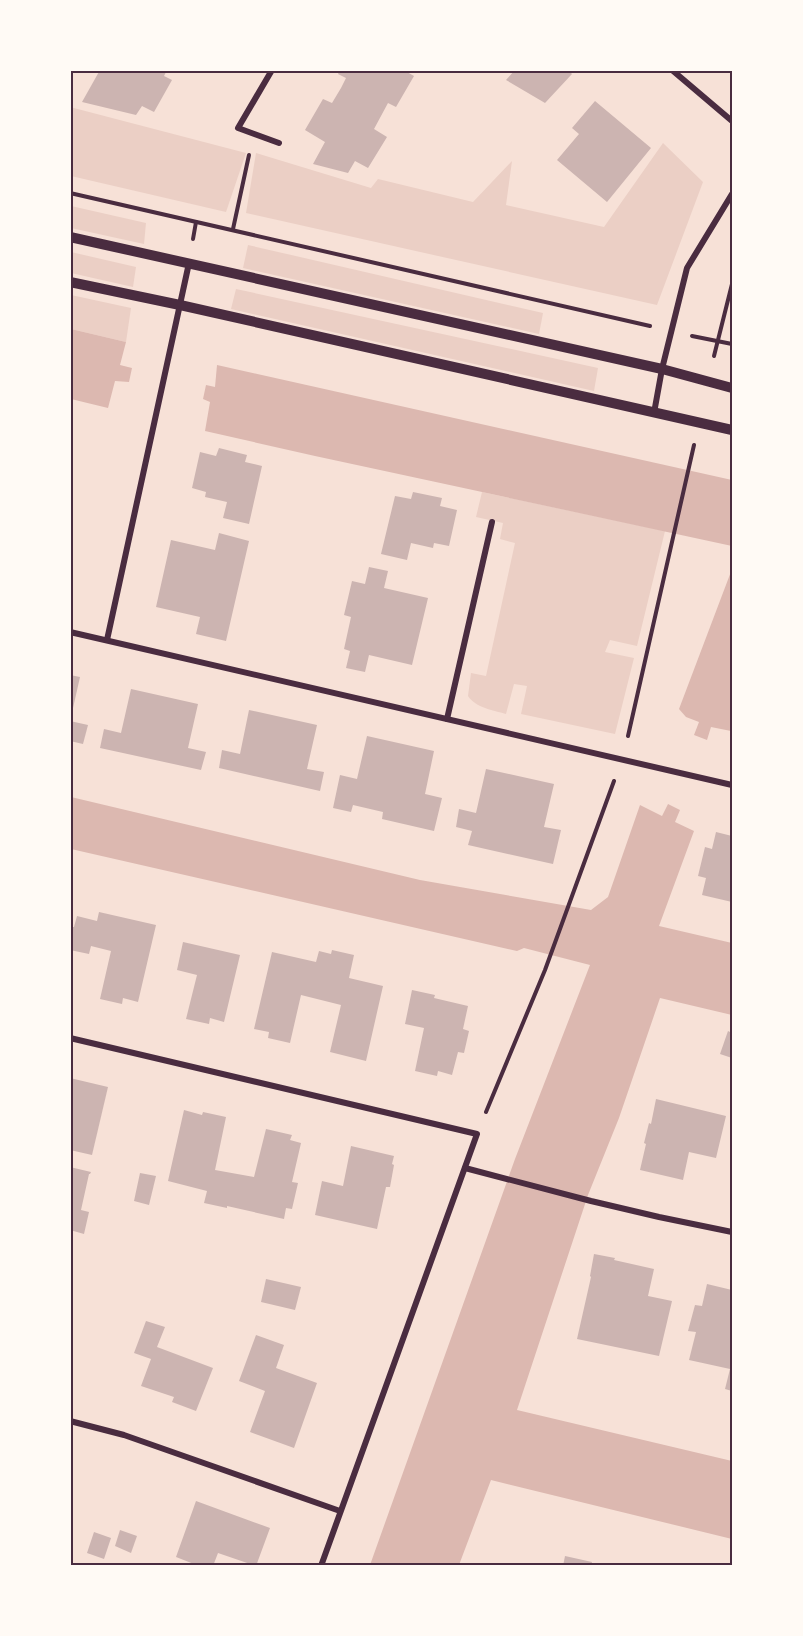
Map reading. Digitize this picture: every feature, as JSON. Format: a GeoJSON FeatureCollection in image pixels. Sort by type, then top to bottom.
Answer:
{"type":"FeatureCollection","features":[{"type":"Feature","properties":{"kind":"street"},"geometry":{"type":"LineString","coordinates":[[272,70],[238,128],[279,143]]}},
{"type":"Feature","properties":{"kind":"street"},"geometry":{"type":"LineString","coordinates":[[672,70],[732,122]]}},
{"type":"Feature","properties":{"kind":"street"},"geometry":{"type":"LineString","coordinates":[[654,413],[662,369],[687,268],[732,194]]}},
{"type":"Feature","properties":{"kind":"street"},"geometry":{"type":"LineString","coordinates":[[70,237],[662,369],[732,387]]}},
{"type":"Feature","properties":{"kind":"street"},"geometry":{"type":"LineString","coordinates":[[107,640],[189,263]]}},
{"type":"Feature","properties":{"kind":"street"},"geometry":{"type":"LineString","coordinates":[[70,282],[732,430]]}},
{"type":"Feature","properties":{"kind":"street"},"geometry":{"type":"LineString","coordinates":[[447,719],[492,522]]}},
{"type":"Feature","properties":{"kind":"street"},"geometry":{"type":"LineString","coordinates":[[70,632],[732,785]]}},
{"type":"Feature","properties":{"kind":"street"},"geometry":{"type":"LineString","coordinates":[[70,1038],[477,1134],[321,1566]]}},
{"type":"Feature","properties":{"kind":"street"},"geometry":{"type":"LineString","coordinates":[[465,1168],[591,1201],[732,1232]]}},
{"type":"Feature","properties":{"kind":"street"},"geometry":{"type":"LineString","coordinates":[[70,1421],[124,1435],[340,1511]]}},
{"type":"Feature","properties":{"kind":"path"},"geometry":{"type":"LineString","coordinates":[[233,229],[250,151],[257,135]]}},
{"type":"Feature","properties":{"kind":"path"},"geometry":{"type":"LineString","coordinates":[[70,193],[732,344]]}},
{"type":"Feature","properties":{"kind":"path"},"geometry":{"type":"LineString","coordinates":[[477,1134],[545,970],[622,759],[691,456]]}},
{"type":"Feature","properties":{"kind":"shaded area"},"geometry":{"type":"Polygon","coordinates":[[[70,107],[246,153],[226,212],[71,176],[70,107]]]}},
{"type":"Feature","properties":{"kind":"shaded area"},"geometry":{"type":"Polygon","coordinates":[[[663,143],[703,182],[657,305],[246,213],[256,153],[371,188],[378,179],[473,202],[512,161],[506,205],[604,227],[663,143]]]}},
{"type":"Feature","properties":{"kind":"shaded area"},"geometry":{"type":"Polygon","coordinates":[[[71,206],[146,223],[144,244],[71,228],[71,206]]]}},
{"type":"Feature","properties":{"kind":"shaded area"},"geometry":{"type":"Polygon","coordinates":[[[248,245],[543,313],[539,334],[243,268],[248,245]]]}},
{"type":"Feature","properties":{"kind":"shaded area"},"geometry":{"type":"Polygon","coordinates":[[[71,252],[136,267],[133,287],[71,273],[71,252]]]}},
{"type":"Feature","properties":{"kind":"shaded area"},"geometry":{"type":"Polygon","coordinates":[[[236,289],[598,368],[594,391],[231,309],[236,289]]]}},
{"type":"Feature","properties":{"kind":"shaded area"},"geometry":{"type":"Polygon","coordinates":[[[71,295],[131,308],[126,342],[71,329],[71,295]]]}},
{"type":"Feature","properties":{"kind":"shaded area"},"geometry":{"type":"Polygon","coordinates":[[[71,329],[126,342],[120,365],[132,368],[129,382],[115,381],[108,408],[71,399],[71,329]]]}},
{"type":"Feature","properties":{"kind":"shaded area"},"geometry":{"type":"Polygon","coordinates":[[[217,365],[732,480],[732,546],[205,431],[210,402],[203,399],[206,385],[215,387],[217,365]]]}},
{"type":"Feature","properties":{"kind":"shaded area"},"geometry":{"type":"Polygon","coordinates":[[[482,492],[665,531],[637,646],[610,640],[605,652],[634,658],[615,734],[521,714],[527,686],[514,684],[506,714],[480,706],[468,696],[471,673],[486,676],[515,543],[500,539],[503,523],[476,517],[482,492]]]}},
{"type":"Feature","properties":{"kind":"shaded area"},"geometry":{"type":"Polygon","coordinates":[[[732,569],[732,726],[731,731],[711,727],[707,740],[694,735],[699,722],[686,717],[679,709],[732,569]]]}},
{"type":"Feature","properties":{"kind":"shaded area"},"geometry":{"type":"Polygon","coordinates":[[[71,797],[420,880],[591,910],[608,897],[640,805],[662,816],[668,804],[680,810],[675,822],[694,831],[659,926],[732,943],[732,1015],[660,998],[619,1118],[588,1195],[517,1410],[732,1461],[732,1539],[491,1480],[459,1565],[370,1565],[515,1159],[590,965],[524,948],[517,951],[71,849],[71,797]]]}},
{"type":"Feature","properties":{"kind":"building"},"geometry":{"type":"Polygon","coordinates":[[[100,70],[167,70],[164,76],[172,80],[154,112],[142,106],[136,115],[82,102],[100,70]]]}},
{"type":"Feature","properties":{"kind":"building"},"geometry":{"type":"Polygon","coordinates":[[[340,70],[408,70],[407,72],[414,76],[396,107],[388,103],[374,129],[387,137],[368,168],[355,161],[348,173],[313,164],[325,142],[305,130],[323,99],[332,103],[341,88],[346,78],[338,74],[340,70]]]}},
{"type":"Feature","properties":{"kind":"building"},"geometry":{"type":"Polygon","coordinates":[[[515,70],[568,70],[572,74],[545,103],[506,80],[515,70]]]}},
{"type":"Feature","properties":{"kind":"building"},"geometry":{"type":"Polygon","coordinates":[[[595,101],[651,148],[607,202],[557,160],[579,134],[572,128],[595,101]]]}},
{"type":"Feature","properties":{"kind":"building"},"geometry":{"type":"Polygon","coordinates":[[[219,448],[247,455],[245,462],[262,466],[249,524],[223,518],[227,502],[205,497],[206,492],[192,488],[200,452],[216,456],[219,448]]]}},
{"type":"Feature","properties":{"kind":"building"},"geometry":{"type":"Polygon","coordinates":[[[413,492],[442,498],[440,506],[457,510],[449,546],[434,543],[433,548],[411,543],[407,560],[381,554],[395,496],[411,499],[413,492]]]}},
{"type":"Feature","properties":{"kind":"building"},"geometry":{"type":"Polygon","coordinates":[[[219,533],[249,541],[226,641],[196,634],[200,617],[156,607],[171,540],[215,550],[219,533]]]}},
{"type":"Feature","properties":{"kind":"building"},"geometry":{"type":"Polygon","coordinates":[[[369,567],[388,571],[384,588],[428,598],[412,665],[369,655],[365,672],[346,668],[350,651],[344,649],[351,617],[344,615],[352,581],[365,584],[369,567]]]}},
{"type":"Feature","properties":{"kind":"building"},"geometry":{"type":"Polygon","coordinates":[[[70,675],[80,677],[71,717],[70,717],[70,675]]]}},
{"type":"Feature","properties":{"kind":"building"},"geometry":{"type":"Polygon","coordinates":[[[131,689],[198,704],[188,748],[206,752],[201,770],[100,748],[104,729],[121,733],[131,689]]]}},
{"type":"Feature","properties":{"kind":"building"},"geometry":{"type":"Polygon","coordinates":[[[249,710],[317,725],[307,769],[324,772],[320,791],[219,768],[222,750],[240,754],[249,710]]]}},
{"type":"Feature","properties":{"kind":"building"},"geometry":{"type":"Polygon","coordinates":[[[70,721],[88,725],[83,744],[70,741],[70,721]]]}},
{"type":"Feature","properties":{"kind":"building"},"geometry":{"type":"Polygon","coordinates":[[[367,736],[434,751],[425,794],[442,798],[434,831],[382,819],[383,812],[353,805],[351,812],[333,808],[340,775],[357,779],[367,736]]]}},
{"type":"Feature","properties":{"kind":"building"},"geometry":{"type":"Polygon","coordinates":[[[486,769],[554,784],[544,827],[561,830],[553,864],[468,845],[472,831],[456,827],[459,809],[476,813],[486,769]]]}},
{"type":"Feature","properties":{"kind":"building"},"geometry":{"type":"Polygon","coordinates":[[[716,832],[732,836],[732,902],[702,895],[706,878],[698,876],[705,847],[712,849],[716,832]]]}},
{"type":"Feature","properties":{"kind":"building"},"geometry":{"type":"Polygon","coordinates":[[[99,912],[156,925],[138,1002],[123,998],[122,1004],[100,999],[111,951],[91,946],[89,954],[70,950],[70,927],[74,927],[77,916],[97,921],[99,912]]]}},
{"type":"Feature","properties":{"kind":"building"},"geometry":{"type":"Polygon","coordinates":[[[183,942],[240,955],[224,1022],[210,1018],[209,1024],[186,1019],[197,975],[177,970],[183,942]]]}},
{"type":"Feature","properties":{"kind":"building"},"geometry":{"type":"Polygon","coordinates":[[[332,950],[354,955],[349,978],[383,986],[366,1061],[330,1052],[341,1005],[301,995],[290,1043],[268,1038],[269,1032],[254,1029],[272,952],[316,962],[319,951],[331,954],[332,950]]]}},
{"type":"Feature","properties":{"kind":"building"},"geometry":{"type":"Polygon","coordinates":[[[412,990],[468,1006],[463,1029],[469,1031],[464,1053],[458,1052],[452,1075],[438,1071],[437,1076],[415,1071],[424,1028],[405,1024],[412,990]]]}},
{"type":"Feature","properties":{"kind":"building"},"geometry":{"type":"Polygon","coordinates":[[[728,1031],[732,1033],[732,1058],[720,1054],[728,1031]]]}},
{"type":"Feature","properties":{"kind":"building"},"geometry":{"type":"Polygon","coordinates":[[[70,1078],[108,1087],[92,1155],[70,1150],[70,1078]]]}},
{"type":"Feature","properties":{"kind":"building"},"geometry":{"type":"Polygon","coordinates":[[[656,1099],[726,1116],[716,1158],[689,1152],[683,1180],[640,1170],[646,1144],[644,1143],[656,1099]]]}},
{"type":"Feature","properties":{"kind":"building"},"geometry":{"type":"Polygon","coordinates":[[[184,1110],[202,1115],[203,1112],[226,1117],[215,1170],[254,1177],[266,1129],[292,1135],[290,1140],[301,1143],[292,1182],[298,1183],[292,1209],[286,1208],[284,1219],[204,1203],[207,1191],[168,1181],[184,1110]]]}},
{"type":"Feature","properties":{"kind":"building"},"geometry":{"type":"Polygon","coordinates":[[[351,1146],[394,1156],[390,1187],[386,1187],[377,1229],[315,1215],[322,1181],[343,1186],[351,1146]]]}},
{"type":"Feature","properties":{"kind":"building"},"geometry":{"type":"Polygon","coordinates":[[[70,1167],[91,1172],[81,1210],[89,1212],[84,1234],[70,1230],[70,1167]]]}},
{"type":"Feature","properties":{"kind":"building"},"geometry":{"type":"Polygon","coordinates":[[[140,1173],[156,1176],[149,1205],[134,1201],[140,1173]]]}},
{"type":"Feature","properties":{"kind":"building"},"geometry":{"type":"Polygon","coordinates":[[[594,1254],[654,1269],[648,1296],[672,1301],[659,1356],[577,1339],[594,1254]]]}},
{"type":"Feature","properties":{"kind":"building"},"geometry":{"type":"Polygon","coordinates":[[[266,1279],[301,1287],[295,1310],[261,1302],[266,1279]]]}},
{"type":"Feature","properties":{"kind":"building"},"geometry":{"type":"Polygon","coordinates":[[[707,1284],[732,1290],[732,1391],[725,1389],[730,1369],[689,1360],[696,1332],[688,1331],[695,1305],[702,1306],[707,1284]]]}},
{"type":"Feature","properties":{"kind":"building"},"geometry":{"type":"Polygon","coordinates":[[[146,1321],[165,1327],[157,1347],[213,1368],[196,1411],[172,1402],[174,1397],[141,1386],[151,1359],[134,1353],[146,1321]]]}},
{"type":"Feature","properties":{"kind":"building"},"geometry":{"type":"Polygon","coordinates":[[[256,1335],[284,1345],[276,1368],[317,1383],[294,1448],[250,1432],[265,1391],[239,1381],[256,1335]]]}},
{"type":"Feature","properties":{"kind":"building"},"geometry":{"type":"Polygon","coordinates":[[[196,1501],[270,1528],[256,1566],[218,1553],[213,1566],[199,1566],[176,1557],[196,1501]]]}},
{"type":"Feature","properties":{"kind":"building"},"geometry":{"type":"Polygon","coordinates":[[[120,1530],[137,1536],[131,1553],[115,1546],[120,1530]]]}},
{"type":"Feature","properties":{"kind":"building"},"geometry":{"type":"Polygon","coordinates":[[[94,1532],[111,1538],[104,1559],[87,1553],[94,1532]]]}},
{"type":"Feature","properties":{"kind":"building"},"geometry":{"type":"Polygon","coordinates":[[[565,1556],[592,1562],[591,1566],[563,1566],[565,1556]]]}}]}
